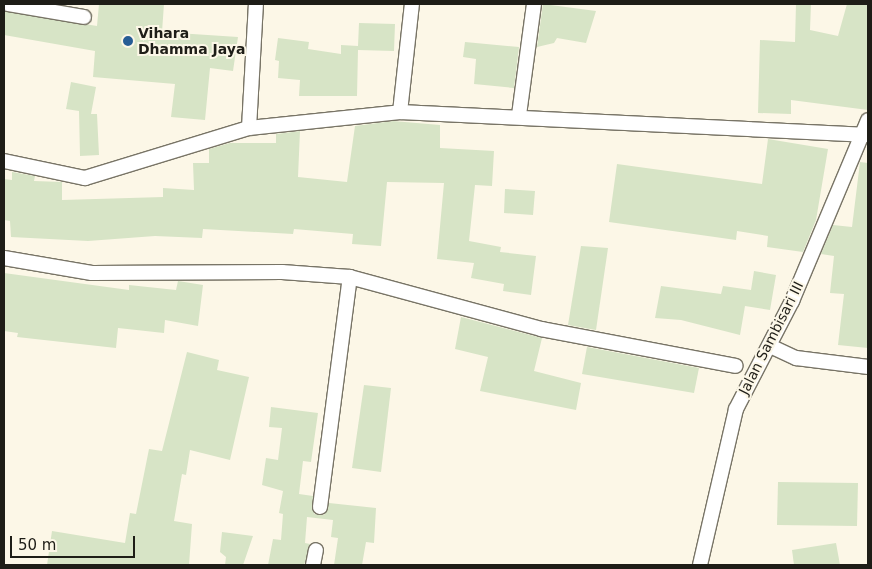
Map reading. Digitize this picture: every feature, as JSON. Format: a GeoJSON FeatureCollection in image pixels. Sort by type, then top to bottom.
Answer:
{"type":"FeatureCollection","features":[{"type":"Feature","properties":{"kind":"street"},"geometry":{"type":"LineString","coordinates":[[8,4],[84,17]]}},
{"type":"Feature","properties":{"kind":"street"},"geometry":{"type":"LineString","coordinates":[[249,128],[256,4]]}},
{"type":"Feature","properties":{"kind":"street"},"geometry":{"type":"LineString","coordinates":[[400,112],[412,4]]}},
{"type":"Feature","properties":{"kind":"street"},"geometry":{"type":"LineString","coordinates":[[519,115],[534,4]]}},
{"type":"Feature","properties":{"kind":"street"},"geometry":{"type":"LineString","coordinates":[[4,161],[85,178],[249,128],[400,112],[519,115],[866,135]]}},
{"type":"Feature","properties":{"kind":"street","name":"Jalan Sambisari III"},"geometry":{"type":"LineString","coordinates":[[700,565],[736,409],[770,346],[866,135],[868,120]]}},
{"type":"Feature","properties":{"kind":"street"},"geometry":{"type":"LineString","coordinates":[[4,258],[92,273],[282,272],[350,277],[541,330],[736,366]]}},
{"type":"Feature","properties":{"kind":"street"},"geometry":{"type":"LineString","coordinates":[[320,507],[350,277]]}},
{"type":"Feature","properties":{"kind":"street"},"geometry":{"type":"LineString","coordinates":[[770,346],[796,358],[868,367]]}},
{"type":"Feature","properties":{"kind":"street"},"geometry":{"type":"LineString","coordinates":[[314,565],[316,550]]}},
{"type":"Feature","properties":{"kind":"building"},"geometry":{"type":"Polygon","coordinates":[[[99,4],[164,4],[162,32],[238,37],[233,71],[210,68],[205,120],[171,117],[175,84],[93,77],[95,51],[4,35],[4,11],[97,26],[99,4]]]}},
{"type":"Feature","properties":{"kind":"building"},"geometry":{"type":"Polygon","coordinates":[[[543,4],[596,11],[586,43],[557,38],[554,43],[537,47],[543,4]]]}},
{"type":"Feature","properties":{"kind":"building"},"geometry":{"type":"Polygon","coordinates":[[[796,4],[811,4],[810,30],[838,36],[847,4],[868,4],[868,110],[791,100],[791,114],[758,113],[760,40],[795,42],[796,4]]]}},
{"type":"Feature","properties":{"kind":"building"},"geometry":{"type":"Polygon","coordinates":[[[359,23],[395,24],[394,51],[358,50],[357,96],[299,96],[300,80],[278,78],[279,61],[275,60],[278,38],[309,42],[308,49],[341,54],[341,45],[358,46],[359,23]]]}},
{"type":"Feature","properties":{"kind":"building"},"geometry":{"type":"Polygon","coordinates":[[[465,42],[519,47],[514,88],[474,84],[476,59],[463,57],[465,42]]]}},
{"type":"Feature","properties":{"kind":"building"},"geometry":{"type":"Polygon","coordinates":[[[71,82],[96,87],[91,114],[97,114],[99,155],[80,156],[79,111],[66,109],[71,82]]]}},
{"type":"Feature","properties":{"kind":"building"},"geometry":{"type":"Polygon","coordinates":[[[393,121],[440,125],[440,148],[494,151],[492,186],[475,185],[469,241],[501,247],[500,252],[536,256],[531,295],[503,291],[504,284],[471,278],[474,263],[437,259],[444,183],[387,182],[381,246],[352,244],[353,234],[294,229],[293,234],[203,229],[202,238],[155,236],[88,241],[11,237],[10,221],[4,220],[4,179],[12,180],[12,172],[35,176],[34,181],[62,182],[62,200],[163,197],[163,188],[194,190],[193,163],[209,163],[209,149],[230,143],[276,143],[276,134],[300,131],[298,177],[347,182],[355,126],[393,121]]]}},
{"type":"Feature","properties":{"kind":"building"},"geometry":{"type":"Polygon","coordinates":[[[768,139],[828,149],[816,220],[803,252],[767,247],[768,236],[737,231],[736,240],[609,222],[617,164],[762,184],[768,139]]]}},
{"type":"Feature","properties":{"kind":"building"},"geometry":{"type":"Polygon","coordinates":[[[860,162],[868,163],[868,348],[838,345],[844,294],[830,293],[834,256],[821,254],[833,225],[852,227],[860,162]]]}},
{"type":"Feature","properties":{"kind":"building"},"geometry":{"type":"Polygon","coordinates":[[[505,189],[535,191],[533,215],[504,213],[505,189]]]}},
{"type":"Feature","properties":{"kind":"building"},"geometry":{"type":"Polygon","coordinates":[[[581,246],[608,248],[596,330],[568,325],[581,246]]]}},
{"type":"Feature","properties":{"kind":"building"},"geometry":{"type":"Polygon","coordinates":[[[754,271],[776,275],[770,310],[745,306],[740,335],[681,320],[655,318],[661,286],[721,294],[723,286],[751,290],[754,271]]]}},
{"type":"Feature","properties":{"kind":"building"},"geometry":{"type":"Polygon","coordinates":[[[4,273],[129,290],[129,285],[176,290],[178,281],[203,285],[198,326],[165,320],[164,333],[118,328],[116,348],[17,337],[18,333],[4,331],[4,273]]]}},
{"type":"Feature","properties":{"kind":"building"},"geometry":{"type":"Polygon","coordinates":[[[461,317],[542,338],[534,371],[581,383],[576,410],[480,391],[488,357],[455,349],[461,317]]]}},
{"type":"Feature","properties":{"kind":"building"},"geometry":{"type":"Polygon","coordinates":[[[587,347],[699,368],[694,393],[582,374],[587,347]]]}},
{"type":"Feature","properties":{"kind":"building"},"geometry":{"type":"Polygon","coordinates":[[[187,352],[219,360],[217,370],[249,377],[230,460],[190,450],[186,475],[182,474],[174,521],[192,524],[189,565],[47,565],[52,531],[125,543],[130,513],[136,514],[149,449],[162,451],[187,352]]]}},
{"type":"Feature","properties":{"kind":"building"},"geometry":{"type":"Polygon","coordinates":[[[364,385],[391,388],[381,472],[352,468],[364,385]]]}},
{"type":"Feature","properties":{"kind":"building"},"geometry":{"type":"Polygon","coordinates":[[[271,407],[318,413],[311,462],[303,461],[299,494],[313,496],[314,514],[324,515],[329,503],[376,508],[374,543],[366,542],[362,565],[334,565],[338,538],[331,537],[333,520],[307,517],[305,543],[310,544],[304,565],[268,565],[273,539],[281,540],[283,514],[279,513],[283,491],[262,485],[266,458],[278,460],[282,428],[269,427],[271,407]]]}},
{"type":"Feature","properties":{"kind":"building"},"geometry":{"type":"Polygon","coordinates":[[[778,482],[858,483],[857,526],[777,525],[778,482]]]}},
{"type":"Feature","properties":{"kind":"building"},"geometry":{"type":"Polygon","coordinates":[[[222,532],[253,536],[243,565],[225,565],[226,557],[220,552],[222,532]]]}},
{"type":"Feature","properties":{"kind":"building"},"geometry":{"type":"Polygon","coordinates":[[[836,543],[840,565],[794,565],[792,550],[836,543]]]}},
{"type":"Feature","properties":{"kind":"place","name":"Vihara Dhamma Jaya"},"geometry":{"type":"Point","coordinates":[128,41]}}]}
